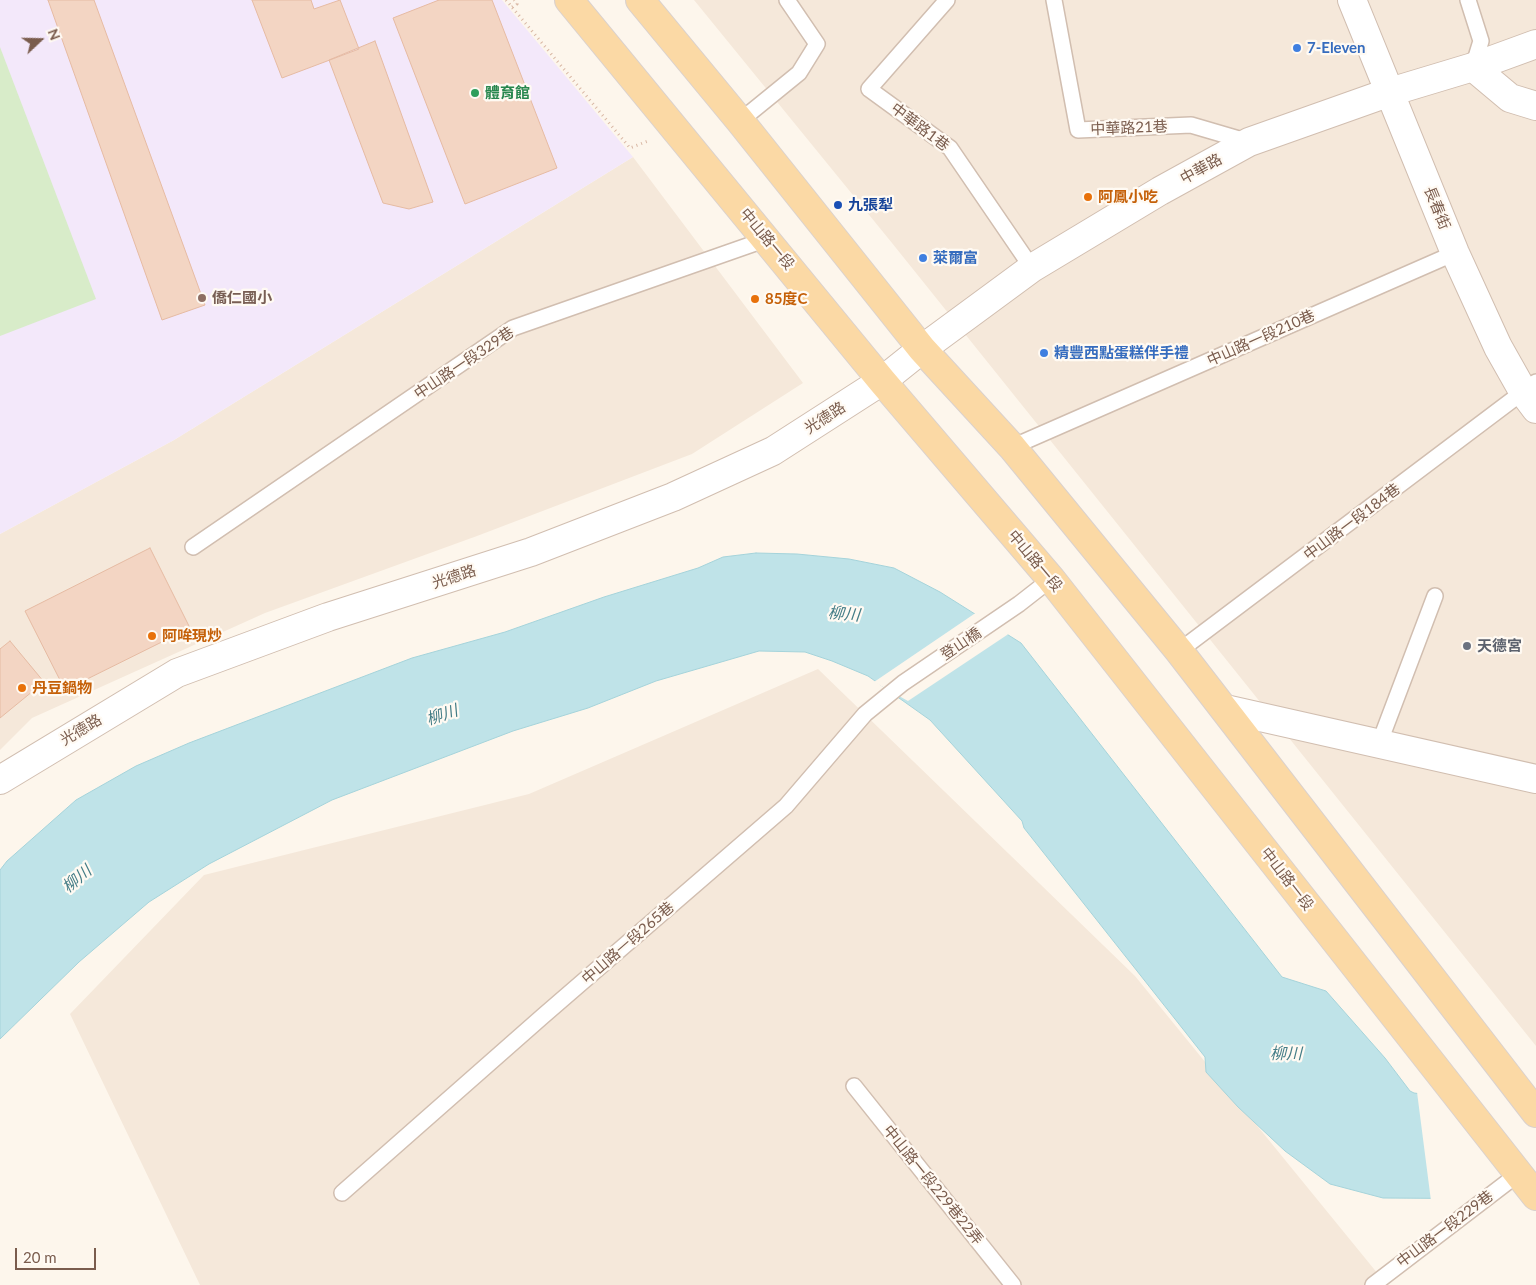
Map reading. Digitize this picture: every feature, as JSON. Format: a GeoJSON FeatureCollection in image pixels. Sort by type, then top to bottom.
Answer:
{"type":"FeatureCollection","features":[{"type":"Feature","properties":{"kind":"main road","name":"中山路一段"},"geometry":{"type":"LineString","coordinates":[[569,0],[767,239],[902,365],[1012,448],[1225,709],[1536,1113]]}},
{"type":"Feature","properties":{"kind":"main road","name":"中山路一段"},"geometry":{"type":"LineString","coordinates":[[640,0],[740,121],[902,365],[1051,579],[1536,1196]]}},
{"type":"Feature","properties":{"kind":"street","name":"長春街"},"geometry":{"type":"LineString","coordinates":[[1352,0],[1455,253],[1498,347],[1532,394]]}},
{"type":"Feature","properties":{"kind":"street","name":"中華路"},"geometry":{"type":"LineString","coordinates":[[902,365],[1032,268],[1160,191],[1249,142],[1390,92],[1473,67],[1536,44]]}},
{"type":"Feature","properties":{"kind":"street"},"geometry":{"type":"LineString","coordinates":[[1473,67],[1510,98],[1536,106]]}},
{"type":"Feature","properties":{"kind":"street","name":"光德路"},"geometry":{"type":"LineString","coordinates":[[0,780],[177,673],[328,617],[531,552],[673,497],[773,451],[902,365]]}},
{"type":"Feature","properties":{"kind":"street"},"geometry":{"type":"LineString","coordinates":[[1225,709],[1536,779]]}},
{"type":"Feature","properties":{"kind":"lane"},"geometry":{"type":"LineString","coordinates":[[740,121],[799,73],[817,44],[787,0]]}},
{"type":"Feature","properties":{"kind":"lane","name":"中華路1巷"},"geometry":{"type":"LineString","coordinates":[[947,0],[869,89],[950,148],[1032,268]]}},
{"type":"Feature","properties":{"kind":"lane","name":"中華路21巷"},"geometry":{"type":"LineString","coordinates":[[1054,0],[1078,130],[1190,125],[1249,142]]}},
{"type":"Feature","properties":{"kind":"lane"},"geometry":{"type":"LineString","coordinates":[[1468,0],[1481,40],[1473,67]]}},
{"type":"Feature","properties":{"kind":"lane","name":"中山路一段329巷"},"geometry":{"type":"LineString","coordinates":[[193,547],[513,328],[767,239]]}},
{"type":"Feature","properties":{"kind":"lane","name":"中山路一段210巷"},"geometry":{"type":"LineString","coordinates":[[1012,448],[1455,253]]}},
{"type":"Feature","properties":{"kind":"lane","name":"中山路一段184巷"},"geometry":{"type":"LineString","coordinates":[[1179,651],[1532,394]]}},
{"type":"Feature","properties":{"kind":"lane","name":"登山橋"},"geometry":{"type":"LineString","coordinates":[[903,683],[1019,604],[1051,579]]}},
{"type":"Feature","properties":{"kind":"lane"},"geometry":{"type":"LineString","coordinates":[[1379,744],[1435,596]]}},
{"type":"Feature","properties":{"kind":"lane","name":"中山路一段265巷"},"geometry":{"type":"LineString","coordinates":[[342,1193],[786,806],[865,714],[903,683]]}},
{"type":"Feature","properties":{"kind":"lane","name":"中山路一段229巷22弄"},"geometry":{"type":"LineString","coordinates":[[854,1086],[1013,1285]]}},
{"type":"Feature","properties":{"kind":"lane","name":"中山路一段229巷"},"geometry":{"type":"LineString","coordinates":[[1373,1285],[1518,1174]]}},
{"type":"Feature","properties":{"kind":"path"},"geometry":{"type":"LineString","coordinates":[[506,0],[630,148],[677,130]]}},
{"type":"Feature","properties":{"kind":"path"},"geometry":{"type":"LineString","coordinates":[[512,7],[517,4],[514,0]]}},
{"type":"Feature","properties":{"kind":"shaded area","name":"僑仁國小"},"geometry":{"type":"Polygon","coordinates":[[[0,0],[502,0],[633,157],[174,440],[0,534],[0,0]]]}},
{"type":"Feature","properties":{"kind":"shaded area"},"geometry":{"type":"Polygon","coordinates":[[[694,0],[1536,0],[1536,1046],[892,243],[694,0]]]}},
{"type":"Feature","properties":{"kind":"shaded area"},"geometry":{"type":"Polygon","coordinates":[[[633,157],[803,383],[692,454],[477,536],[265,613],[32,718],[0,750],[0,534],[174,440],[633,157]]]}},
{"type":"Feature","properties":{"kind":"shaded area"},"geometry":{"type":"Polygon","coordinates":[[[818,669],[1135,976],[1387,1285],[200,1285],[70,1014],[204,875],[529,794],[818,669]]]}},
{"type":"Feature","properties":{"kind":"green space"},"geometry":{"type":"Polygon","coordinates":[[[0,47],[96,299],[0,336],[0,47]]]}},
{"type":"Feature","properties":{"kind":"water","name":"柳川"},"geometry":{"type":"Polygon","coordinates":[[[756,553],[797,554],[849,559],[894,568],[940,592],[1021,643],[1282,977],[1326,991],[1385,1058],[1410,1091],[1536,1109],[1536,1199],[1383,1198],[1330,1184],[1285,1151],[1238,1107],[1206,1072],[1205,1057],[1024,828],[1022,821],[930,720],[868,676],[805,652],[759,651],[656,681],[588,708],[513,731],[332,800],[209,864],[149,902],[79,962],[0,1039],[0,870],[7,861],[76,800],[136,766],[189,743],[412,658],[505,632],[604,597],[698,568],[723,557],[756,553]]]}},
{"type":"Feature","properties":{"kind":"pier"},"geometry":{"type":"Polygon","coordinates":[[[977,612],[1010,633],[908,701],[874,682],[977,612]]]}},
{"type":"Feature","properties":{"kind":"pier"},"geometry":{"type":"Polygon","coordinates":[[[1417,1092],[1536,1106],[1536,1202],[1431,1201],[1417,1092]]]}},
{"type":"Feature","properties":{"kind":"building"},"geometry":{"type":"Polygon","coordinates":[[[48,0],[94,0],[205,305],[162,320],[48,0]]]}},
{"type":"Feature","properties":{"kind":"building"},"geometry":{"type":"Polygon","coordinates":[[[252,0],[311,0],[314,9],[340,0],[359,49],[282,78],[252,0]]]}},
{"type":"Feature","properties":{"kind":"building","name":"體育館"},"geometry":{"type":"Polygon","coordinates":[[[439,0],[492,0],[557,168],[465,204],[393,18],[439,0]]]}},
{"type":"Feature","properties":{"kind":"building"},"geometry":{"type":"Polygon","coordinates":[[[375,41],[433,202],[409,209],[383,203],[329,60],[375,41]]]}},
{"type":"Feature","properties":{"kind":"building"},"geometry":{"type":"Polygon","coordinates":[[[150,548],[190,628],[65,690],[25,611],[150,548]]]}},
{"type":"Feature","properties":{"kind":"building"},"geometry":{"type":"Polygon","coordinates":[[[10,641],[44,682],[0,718],[0,649],[10,641]]]}},
{"type":"Feature","properties":{"kind":"place","name":"7-Eleven"},"geometry":{"type":"Point","coordinates":[1297,48]}},
{"type":"Feature","properties":{"kind":"place","name":"體育館"},"geometry":{"type":"Point","coordinates":[475,93]}},
{"type":"Feature","properties":{"kind":"place","name":"阿鳳小吃"},"geometry":{"type":"Point","coordinates":[1088,197]}},
{"type":"Feature","properties":{"kind":"place","name":"九張犁"},"geometry":{"type":"Point","coordinates":[838,205]}},
{"type":"Feature","properties":{"kind":"place","name":"萊爾富"},"geometry":{"type":"Point","coordinates":[923,258]}},
{"type":"Feature","properties":{"kind":"place","name":"僑仁國小"},"geometry":{"type":"Point","coordinates":[202,298]}},
{"type":"Feature","properties":{"kind":"place","name":"85度C"},"geometry":{"type":"Point","coordinates":[755,299]}},
{"type":"Feature","properties":{"kind":"place","name":"精豐西點蛋糕伴手禮"},"geometry":{"type":"Point","coordinates":[1044,353]}},
{"type":"Feature","properties":{"kind":"place","name":"阿哞現炒"},"geometry":{"type":"Point","coordinates":[152,636]}},
{"type":"Feature","properties":{"kind":"place","name":"天德宮"},"geometry":{"type":"Point","coordinates":[1467,646]}},
{"type":"Feature","properties":{"kind":"place","name":"丹豆鍋物"},"geometry":{"type":"Point","coordinates":[22,688]}}]}
